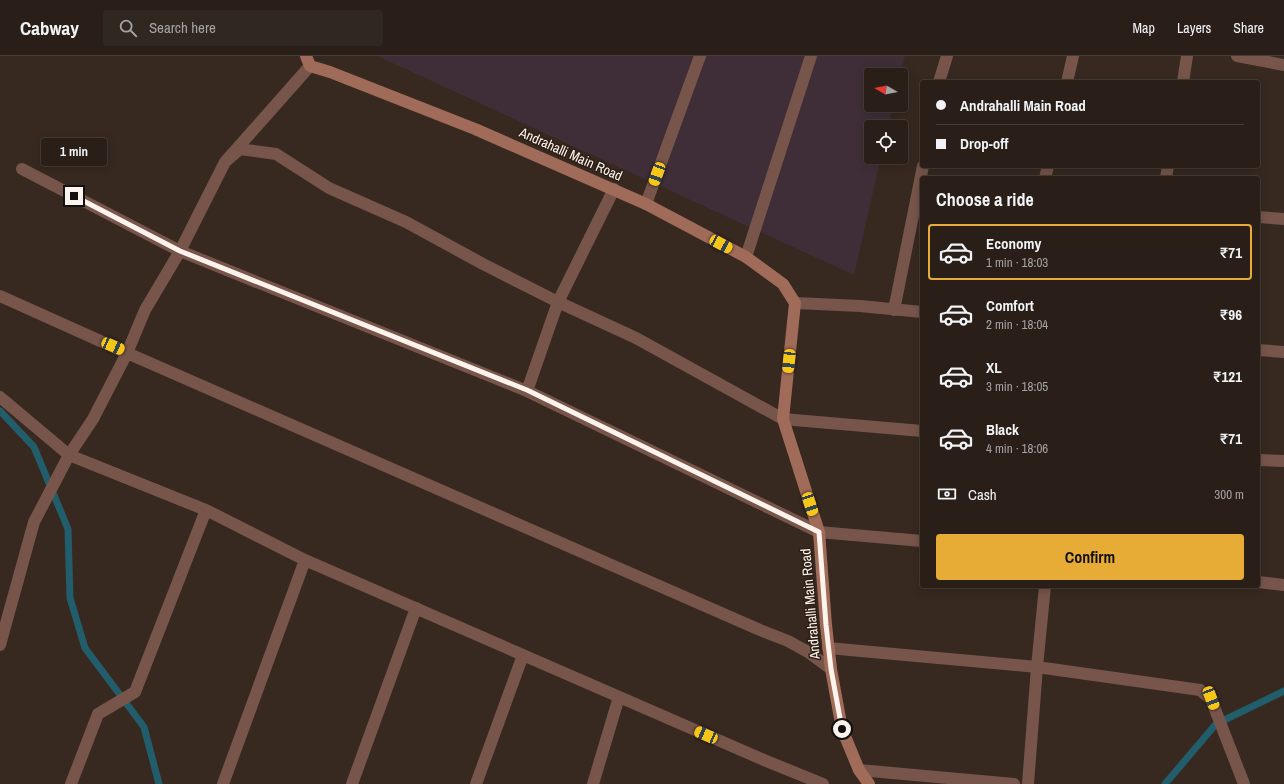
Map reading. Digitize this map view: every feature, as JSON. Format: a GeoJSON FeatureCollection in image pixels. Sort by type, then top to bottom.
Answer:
{"type":"FeatureCollection","features":[{"type":"Feature","properties":{"kind":"street"},"geometry":{"type":"LineString","coordinates":[[646,204],[700,56]]}},
{"type":"Feature","properties":{"kind":"street"},"geometry":{"type":"LineString","coordinates":[[746,257],[811,56]]}},
{"type":"Feature","properties":{"kind":"street"},"geometry":{"type":"LineString","coordinates":[[940,80],[947,56]]}},
{"type":"Feature","properties":{"kind":"street"},"geometry":{"type":"LineString","coordinates":[[1067,80],[1073,56]]}},
{"type":"Feature","properties":{"kind":"street"},"geometry":{"type":"LineString","coordinates":[[1183,80],[1187,56]]}},
{"type":"Feature","properties":{"kind":"street"},"geometry":{"type":"LineString","coordinates":[[1237,56],[1284,65]]}},
{"type":"Feature","properties":{"kind":"street"},"geometry":{"type":"LineString","coordinates":[[0,645],[34,522],[69,455],[93,419],[127,353],[145,310],[180,251],[225,162],[308,61]]}},
{"type":"Feature","properties":{"kind":"street","name":"Andrahalli Main Road"},"geometry":{"type":"LineString","coordinates":[[308,61],[330,72],[476,129],[614,189],[646,204],[746,257],[784,284],[795,303],[783,419],[819,532],[828,648],[842,729],[860,770],[869,784]]}},
{"type":"Feature","properties":{"kind":"street"},"geometry":{"type":"LineString","coordinates":[[225,162],[240,149],[276,154],[329,188],[406,222],[483,264],[558,302],[636,338],[783,419],[920,431]]}},
{"type":"Feature","properties":{"kind":"street"},"geometry":{"type":"LineString","coordinates":[[22,169],[180,251],[527,390],[819,532],[920,541]]}},
{"type":"Feature","properties":{"kind":"street"},"geometry":{"type":"LineString","coordinates":[[894,310],[920,181]]}},
{"type":"Feature","properties":{"kind":"street"},"geometry":{"type":"LineString","coordinates":[[527,390],[558,302],[614,189]]}},
{"type":"Feature","properties":{"kind":"street"},"geometry":{"type":"LineString","coordinates":[[1260,216],[1284,219]]}},
{"type":"Feature","properties":{"kind":"street"},"geometry":{"type":"LineString","coordinates":[[0,296],[127,353],[788,641],[808,652],[831,669]]}},
{"type":"Feature","properties":{"kind":"street"},"geometry":{"type":"LineString","coordinates":[[795,303],[860,306],[920,312]]}},
{"type":"Feature","properties":{"kind":"street"},"geometry":{"type":"LineString","coordinates":[[1260,350],[1284,352]]}},
{"type":"Feature","properties":{"kind":"street"},"geometry":{"type":"LineString","coordinates":[[0,396],[69,455],[206,510],[305,560],[764,760],[823,784]]}},
{"type":"Feature","properties":{"kind":"street"},"geometry":{"type":"LineString","coordinates":[[1260,460],[1284,461]]}},
{"type":"Feature","properties":{"kind":"street"},"geometry":{"type":"LineString","coordinates":[[71,784],[98,714],[135,692],[206,510]]}},
{"type":"Feature","properties":{"kind":"street"},"geometry":{"type":"LineString","coordinates":[[222,784],[305,560]]}},
{"type":"Feature","properties":{"kind":"street"},"geometry":{"type":"LineString","coordinates":[[1260,582],[1284,585]]}},
{"type":"Feature","properties":{"kind":"street"},"geometry":{"type":"LineString","coordinates":[[1028,784],[1045,588]]}},
{"type":"Feature","properties":{"kind":"street"},"geometry":{"type":"LineString","coordinates":[[352,784],[416,608]]}},
{"type":"Feature","properties":{"kind":"street"},"geometry":{"type":"LineString","coordinates":[[828,648],[1037,667],[1200,690],[1211,698],[1244,784]]}},
{"type":"Feature","properties":{"kind":"street"},"geometry":{"type":"LineString","coordinates":[[476,784],[523,655]]}},
{"type":"Feature","properties":{"kind":"street"},"geometry":{"type":"LineString","coordinates":[[593,784],[619,697]]}},
{"type":"Feature","properties":{"kind":"street"},"geometry":{"type":"LineString","coordinates":[[860,770],[1014,784]]}},
{"type":"Feature","properties":{"kind":"shaded area"},"geometry":{"type":"Polygon","coordinates":[[[377,56],[905,56],[902,68],[864,68],[864,112],[891,112],[890,120],[864,120],[864,164],[879,164],[854,275],[377,56]]]}},
{"type":"Feature","properties":{"kind":"waterway"},"geometry":{"type":"LineString","coordinates":[[0,411],[34,447],[68,529],[70,598],[85,648],[144,727],[159,784]]}},
{"type":"Feature","properties":{"kind":"waterway"},"geometry":{"type":"LineString","coordinates":[[1165,784],[1216,724],[1284,691]]}},
{"type":"Feature","properties":{"kind":"route"},"geometry":{"type":"LineString","coordinates":[[74,196],[180,251],[527,390],[819,532],[831,669],[842,729]]}}]}
